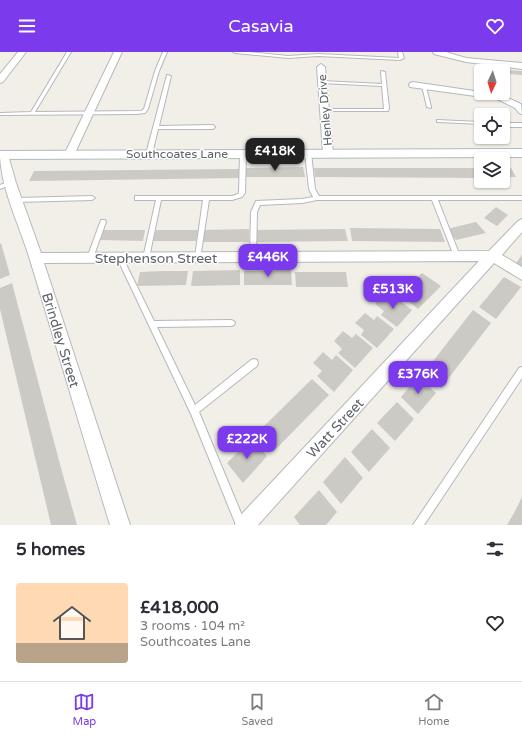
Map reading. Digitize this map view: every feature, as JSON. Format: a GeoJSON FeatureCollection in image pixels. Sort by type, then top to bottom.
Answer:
{"type":"FeatureCollection","features":[{"type":"Feature","properties":{"kind":"street"},"geometry":{"type":"LineString","coordinates":[[0,80],[22,52]]}},
{"type":"Feature","properties":{"kind":"street"},"geometry":{"type":"LineString","coordinates":[[69,155],[118,52]]}},
{"type":"Feature","properties":{"kind":"street"},"geometry":{"type":"LineString","coordinates":[[437,52],[466,60],[522,66]]}},
{"type":"Feature","properties":{"kind":"street","name":"Henley Drive"},"geometry":{"type":"LineString","coordinates":[[321,67],[328,153]]}},
{"type":"Feature","properties":{"kind":"street"},"geometry":{"type":"LineString","coordinates":[[413,85],[499,97],[518,106],[522,111]]}},
{"type":"Feature","properties":{"kind":"street","name":"Southcoates Lane"},"geometry":{"type":"LineString","coordinates":[[1,155],[522,153]]}},
{"type":"Feature","properties":{"kind":"street","name":"Brindley Street"},"geometry":{"type":"LineString","coordinates":[[1,155],[5,185],[16,200],[36,258],[120,525]]}},
{"type":"Feature","properties":{"kind":"street","name":"Watt Street"},"geometry":{"type":"LineString","coordinates":[[245,525],[522,224]]}},
{"type":"Feature","properties":{"kind":"street"},"geometry":{"type":"LineString","coordinates":[[493,256],[522,274]]}},
{"type":"Feature","properties":{"kind":"street","name":"Stephenson Street"},"geometry":{"type":"LineString","coordinates":[[36,258],[493,256]]}},
{"type":"Feature","properties":{"kind":"lane"},"geometry":{"type":"LineString","coordinates":[[32,114],[69,52]]}},
{"type":"Feature","properties":{"kind":"lane"},"geometry":{"type":"LineString","coordinates":[[0,114],[143,112],[146,109],[157,71],[165,52]]}},
{"type":"Feature","properties":{"kind":"lane"},"geometry":{"type":"LineString","coordinates":[[236,52],[288,57],[318,55],[400,59],[402,58],[400,52]]}},
{"type":"Feature","properties":{"kind":"lane"},"geometry":{"type":"LineString","coordinates":[[325,110],[386,110],[383,72]]}},
{"type":"Feature","properties":{"kind":"lane"},"geometry":{"type":"LineString","coordinates":[[149,154],[169,76]]}},
{"type":"Feature","properties":{"kind":"lane"},"geometry":{"type":"LineString","coordinates":[[322,82],[384,85]]}},
{"type":"Feature","properties":{"kind":"lane"},"geometry":{"type":"LineString","coordinates":[[424,87],[429,107]]}},
{"type":"Feature","properties":{"kind":"lane"},"geometry":{"type":"LineString","coordinates":[[439,121],[474,123]]}},
{"type":"Feature","properties":{"kind":"lane"},"geometry":{"type":"LineString","coordinates":[[510,125],[522,126]]}},
{"type":"Feature","properties":{"kind":"lane"},"geometry":{"type":"LineString","coordinates":[[156,128],[213,127]]}},
{"type":"Feature","properties":{"kind":"lane"},"geometry":{"type":"LineString","coordinates":[[136,198],[232,198],[240,196],[242,193],[243,154]]}},
{"type":"Feature","properties":{"kind":"lane"},"geometry":{"type":"LineString","coordinates":[[308,154],[312,189],[317,198]]}},
{"type":"Feature","properties":{"kind":"lane"},"geometry":{"type":"LineString","coordinates":[[16,200],[92,198]]}},
{"type":"Feature","properties":{"kind":"lane"},"geometry":{"type":"LineString","coordinates":[[146,258],[159,198]]}},
{"type":"Feature","properties":{"kind":"lane"},"geometry":{"type":"LineString","coordinates":[[198,258],[206,198]]}},
{"type":"Feature","properties":{"kind":"lane"},"geometry":{"type":"LineString","coordinates":[[253,257],[254,212],[258,203],[302,201],[317,198],[522,198]]}},
{"type":"Feature","properties":{"kind":"lane"},"geometry":{"type":"LineString","coordinates":[[434,198],[457,256]]}},
{"type":"Feature","properties":{"kind":"lane"},"geometry":{"type":"LineString","coordinates":[[90,258],[103,222]]}},
{"type":"Feature","properties":{"kind":"lane"},"geometry":{"type":"LineString","coordinates":[[120,258],[194,411],[241,525]]}},
{"type":"Feature","properties":{"kind":"lane"},"geometry":{"type":"LineString","coordinates":[[153,324],[231,322]]}},
{"type":"Feature","properties":{"kind":"lane"},"geometry":{"type":"LineString","coordinates":[[194,411],[254,363]]}},
{"type":"Feature","properties":{"kind":"lane"},"geometry":{"type":"LineString","coordinates":[[418,525],[522,370]]}},
{"type":"Feature","properties":{"kind":"building"},"geometry":{"type":"Polygon","coordinates":[[[510,70],[522,71],[522,75],[510,74],[510,70]]]}},
{"type":"Feature","properties":{"kind":"building"},"geometry":{"type":"Polygon","coordinates":[[[303,167],[305,177],[244,177],[245,168],[303,167]]]}},
{"type":"Feature","properties":{"kind":"building"},"geometry":{"type":"Polygon","coordinates":[[[314,168],[474,168],[474,178],[315,177],[314,168]]]}},
{"type":"Feature","properties":{"kind":"building"},"geometry":{"type":"Polygon","coordinates":[[[510,168],[511,168],[516,177],[510,177],[510,168]]]}},
{"type":"Feature","properties":{"kind":"building"},"geometry":{"type":"Polygon","coordinates":[[[239,169],[239,178],[29,181],[34,171],[239,169]]]}},
{"type":"Feature","properties":{"kind":"building"},"geometry":{"type":"Polygon","coordinates":[[[496,207],[508,215],[497,226],[484,218],[496,207]]]}},
{"type":"Feature","properties":{"kind":"building"},"geometry":{"type":"Polygon","coordinates":[[[476,222],[486,233],[456,240],[447,229],[476,222]]]}},
{"type":"Feature","properties":{"kind":"building"},"geometry":{"type":"Polygon","coordinates":[[[350,228],[440,229],[445,242],[352,241],[350,228]]]}},
{"type":"Feature","properties":{"kind":"building"},"geometry":{"type":"Polygon","coordinates":[[[249,229],[249,242],[202,242],[204,230],[249,229]]]}},
{"type":"Feature","properties":{"kind":"building"},"geometry":{"type":"Polygon","coordinates":[[[345,229],[348,241],[256,242],[256,230],[345,229]]]}},
{"type":"Feature","properties":{"kind":"building"},"geometry":{"type":"Polygon","coordinates":[[[103,230],[145,230],[143,241],[100,240],[103,230]]]}},
{"type":"Feature","properties":{"kind":"building"},"geometry":{"type":"Polygon","coordinates":[[[156,230],[198,230],[196,241],[153,241],[156,230]]]}},
{"type":"Feature","properties":{"kind":"building"},"geometry":{"type":"Polygon","coordinates":[[[1,243],[10,275],[0,279],[0,244],[1,243]]]}},
{"type":"Feature","properties":{"kind":"building"},"geometry":{"type":"Polygon","coordinates":[[[522,255],[522,273],[513,267],[522,255]]]}},
{"type":"Feature","properties":{"kind":"building"},"geometry":{"type":"Polygon","coordinates":[[[240,270],[240,285],[191,286],[193,271],[240,270]]]}},
{"type":"Feature","properties":{"kind":"building"},"geometry":{"type":"Polygon","coordinates":[[[291,270],[292,285],[244,285],[244,271],[291,270]]]}},
{"type":"Feature","properties":{"kind":"building"},"geometry":{"type":"Polygon","coordinates":[[[188,271],[186,285],[137,286],[140,272],[188,271]]]}},
{"type":"Feature","properties":{"kind":"building"},"geometry":{"type":"Polygon","coordinates":[[[295,272],[346,272],[348,287],[296,287],[295,272]]]}},
{"type":"Feature","properties":{"kind":"building"},"geometry":{"type":"Polygon","coordinates":[[[422,273],[441,286],[418,309],[400,294],[422,273]]]}},
{"type":"Feature","properties":{"kind":"building"},"geometry":{"type":"Polygon","coordinates":[[[504,277],[521,287],[496,319],[479,307],[504,277]]]}},
{"type":"Feature","properties":{"kind":"building"},"geometry":{"type":"Polygon","coordinates":[[[12,283],[77,525],[51,525],[0,309],[0,288],[12,283]]]}},
{"type":"Feature","properties":{"kind":"building"},"geometry":{"type":"Polygon","coordinates":[[[384,295],[393,301],[396,298],[412,310],[397,327],[381,315],[384,311],[375,304],[384,295]]]}},
{"type":"Feature","properties":{"kind":"building"},"geometry":{"type":"Polygon","coordinates":[[[473,310],[491,323],[441,388],[423,374],[473,310]]]}},
{"type":"Feature","properties":{"kind":"building"},"geometry":{"type":"Polygon","coordinates":[[[365,313],[374,320],[377,316],[394,329],[377,348],[361,335],[364,330],[355,323],[365,313]]]}},
{"type":"Feature","properties":{"kind":"building"},"geometry":{"type":"Polygon","coordinates":[[[343,331],[352,338],[356,334],[373,348],[355,368],[338,353],[342,349],[334,341],[343,331]]]}},
{"type":"Feature","properties":{"kind":"building"},"geometry":{"type":"Polygon","coordinates":[[[323,352],[332,360],[336,355],[353,370],[334,392],[317,376],[322,371],[313,363],[323,352]]]}},
{"type":"Feature","properties":{"kind":"building"},"geometry":{"type":"Polygon","coordinates":[[[418,377],[436,393],[418,414],[401,397],[418,377]]]}},
{"type":"Feature","properties":{"kind":"building"},"geometry":{"type":"Polygon","coordinates":[[[312,379],[329,395],[273,452],[257,433],[312,379]]]}},
{"type":"Feature","properties":{"kind":"building"},"geometry":{"type":"Polygon","coordinates":[[[397,402],[414,419],[395,441],[377,423],[397,402]]]}},
{"type":"Feature","properties":{"kind":"building"},"geometry":{"type":"Polygon","coordinates":[[[372,429],[390,448],[369,472],[351,452],[372,429]]]}},
{"type":"Feature","properties":{"kind":"building"},"geometry":{"type":"Polygon","coordinates":[[[252,438],[267,456],[243,483],[227,463],[252,438]]]}},
{"type":"Feature","properties":{"kind":"building"},"geometry":{"type":"Polygon","coordinates":[[[345,457],[363,478],[341,504],[323,482],[345,457]]]}},
{"type":"Feature","properties":{"kind":"building"},"geometry":{"type":"Polygon","coordinates":[[[319,490],[337,512],[326,525],[300,525],[294,517],[319,490]]]}},
{"type":"Feature","properties":{"kind":"building"},"geometry":{"type":"Polygon","coordinates":[[[522,497],[522,525],[507,525],[514,513],[522,497]]]}}]}
